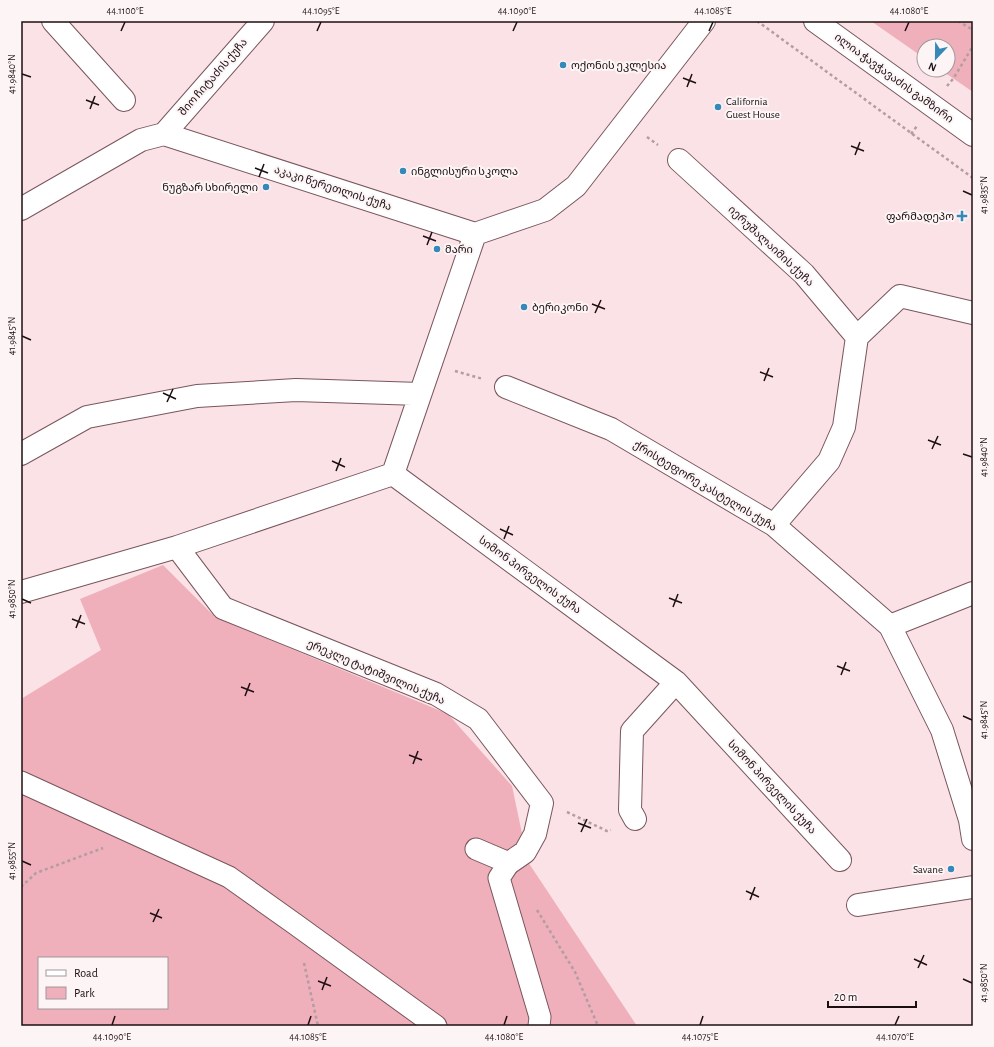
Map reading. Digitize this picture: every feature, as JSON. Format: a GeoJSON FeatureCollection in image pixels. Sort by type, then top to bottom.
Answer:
{"type":"FeatureCollection","features":[{"type":"Feature","properties":{"kind":"street"},"geometry":{"type":"LineString","coordinates":[[53,21],[124,100]]}},
{"type":"Feature","properties":{"kind":"street","name":"შიო ჩიტაძის ქუჩა"},"geometry":{"type":"LineString","coordinates":[[164,134],[263,21]]}},
{"type":"Feature","properties":{"kind":"street"},"geometry":{"type":"LineString","coordinates":[[21,592],[177,547],[393,474],[474,234],[545,210],[576,186],[704,21]]}},
{"type":"Feature","properties":{"kind":"street","name":"ილია ჭავჭავაძის გამზირი"},"geometry":{"type":"LineString","coordinates":[[815,21],[973,135]]}},
{"type":"Feature","properties":{"kind":"street"},"geometry":{"type":"LineString","coordinates":[[21,209],[141,140],[164,134]]}},
{"type":"Feature","properties":{"kind":"street","name":"აკაკი წერეთლის ქუჩა"},"geometry":{"type":"LineString","coordinates":[[164,134],[474,234]]}},
{"type":"Feature","properties":{"kind":"street","name":"იერუშალაიმის ქუჩა"},"geometry":{"type":"LineString","coordinates":[[679,160],[804,274],[857,336]]}},
{"type":"Feature","properties":{"kind":"street"},"geometry":{"type":"LineString","coordinates":[[774,525],[829,461],[844,427],[857,336],[900,296],[973,313]]}},
{"type":"Feature","properties":{"kind":"street","name":"ქრისტეფორე კასტელის ქუჩა"},"geometry":{"type":"LineString","coordinates":[[506,387],[611,429],[774,525],[890,626],[942,730],[970,820],[973,839]]}},
{"type":"Feature","properties":{"kind":"street"},"geometry":{"type":"LineString","coordinates":[[21,454],[87,417],[197,396],[296,390],[420,394]]}},
{"type":"Feature","properties":{"kind":"street","name":"სიმონ პირველის ქუჩა"},"geometry":{"type":"LineString","coordinates":[[393,474],[676,682],[840,860]]}},
{"type":"Feature","properties":{"kind":"street","name":"ერეკლე ტატიშვილის ქუჩა"},"geometry":{"type":"LineString","coordinates":[[177,547],[223,608],[346,659],[436,694],[478,719],[542,803]]}},
{"type":"Feature","properties":{"kind":"street"},"geometry":{"type":"LineString","coordinates":[[890,626],[973,593]]}},
{"type":"Feature","properties":{"kind":"street"},"geometry":{"type":"LineString","coordinates":[[636,819],[630,810],[632,731],[676,682]]}},
{"type":"Feature","properties":{"kind":"street"},"geometry":{"type":"LineString","coordinates":[[21,782],[229,877],[436,1026]]}},
{"type":"Feature","properties":{"kind":"street"},"geometry":{"type":"LineString","coordinates":[[539,1026],[540,1017],[499,878],[509,863],[525,852],[535,834],[542,803]]}},
{"type":"Feature","properties":{"kind":"street"},"geometry":{"type":"LineString","coordinates":[[476,849],[509,863]]}},
{"type":"Feature","properties":{"kind":"street"},"geometry":{"type":"LineString","coordinates":[[858,905],[973,887]]}},
{"type":"Feature","properties":{"kind":"path"},"geometry":{"type":"LineString","coordinates":[[757,21],[973,178]]}},
{"type":"Feature","properties":{"kind":"path"},"geometry":{"type":"LineString","coordinates":[[958,21],[973,30]]}},
{"type":"Feature","properties":{"kind":"path"},"geometry":{"type":"LineString","coordinates":[[953,79],[973,48]]}},
{"type":"Feature","properties":{"kind":"path"},"geometry":{"type":"LineString","coordinates":[[626,122],[679,160]]}},
{"type":"Feature","properties":{"kind":"path"},"geometry":{"type":"LineString","coordinates":[[431,363],[506,387]]}},
{"type":"Feature","properties":{"kind":"path"},"geometry":{"type":"LineString","coordinates":[[542,803],[579,817],[607,831],[636,819]]}},
{"type":"Feature","properties":{"kind":"path"},"geometry":{"type":"LineString","coordinates":[[21,887],[36,873],[137,836]]}},
{"type":"Feature","properties":{"kind":"path"},"geometry":{"type":"LineString","coordinates":[[534,906],[575,972],[598,1026]]}},
{"type":"Feature","properties":{"kind":"path"},"geometry":{"type":"LineString","coordinates":[[295,924],[318,1026]]}},
{"type":"Feature","properties":{"kind":"green space"},"geometry":{"type":"Polygon","coordinates":[[[871,21],[973,21],[973,92],[953,78],[956,78],[956,38],[916,38],[916,52],[871,21]]]}},
{"type":"Feature","properties":{"kind":"green space"},"geometry":{"type":"Polygon","coordinates":[[[163,565],[215,617],[448,714],[512,786],[528,862],[637,1026],[21,1026],[21,699],[101,650],[80,599],[163,565]]]}},
{"type":"Feature","properties":{"kind":"place","name":"ოქონის ეკლესია"},"geometry":{"type":"Point","coordinates":[563,65]}},
{"type":"Feature","properties":{"kind":"place","name":"California Guest House"},"geometry":{"type":"Point","coordinates":[718,107]}},
{"type":"Feature","properties":{"kind":"place","name":"ინგლისური სკოლა"},"geometry":{"type":"Point","coordinates":[403,171]}},
{"type":"Feature","properties":{"kind":"place","name":"ნუგზარ სხირელი"},"geometry":{"type":"Point","coordinates":[266,187]}},
{"type":"Feature","properties":{"kind":"place","name":"ფარმადეპო"},"geometry":{"type":"Point","coordinates":[962,216]}},
{"type":"Feature","properties":{"kind":"place","name":"მარი"},"geometry":{"type":"Point","coordinates":[437,249]}},
{"type":"Feature","properties":{"kind":"place","name":"ბერიკონი"},"geometry":{"type":"Point","coordinates":[524,307]}},
{"type":"Feature","properties":{"kind":"place","name":"Savane"},"geometry":{"type":"Point","coordinates":[951,869]}}]}
